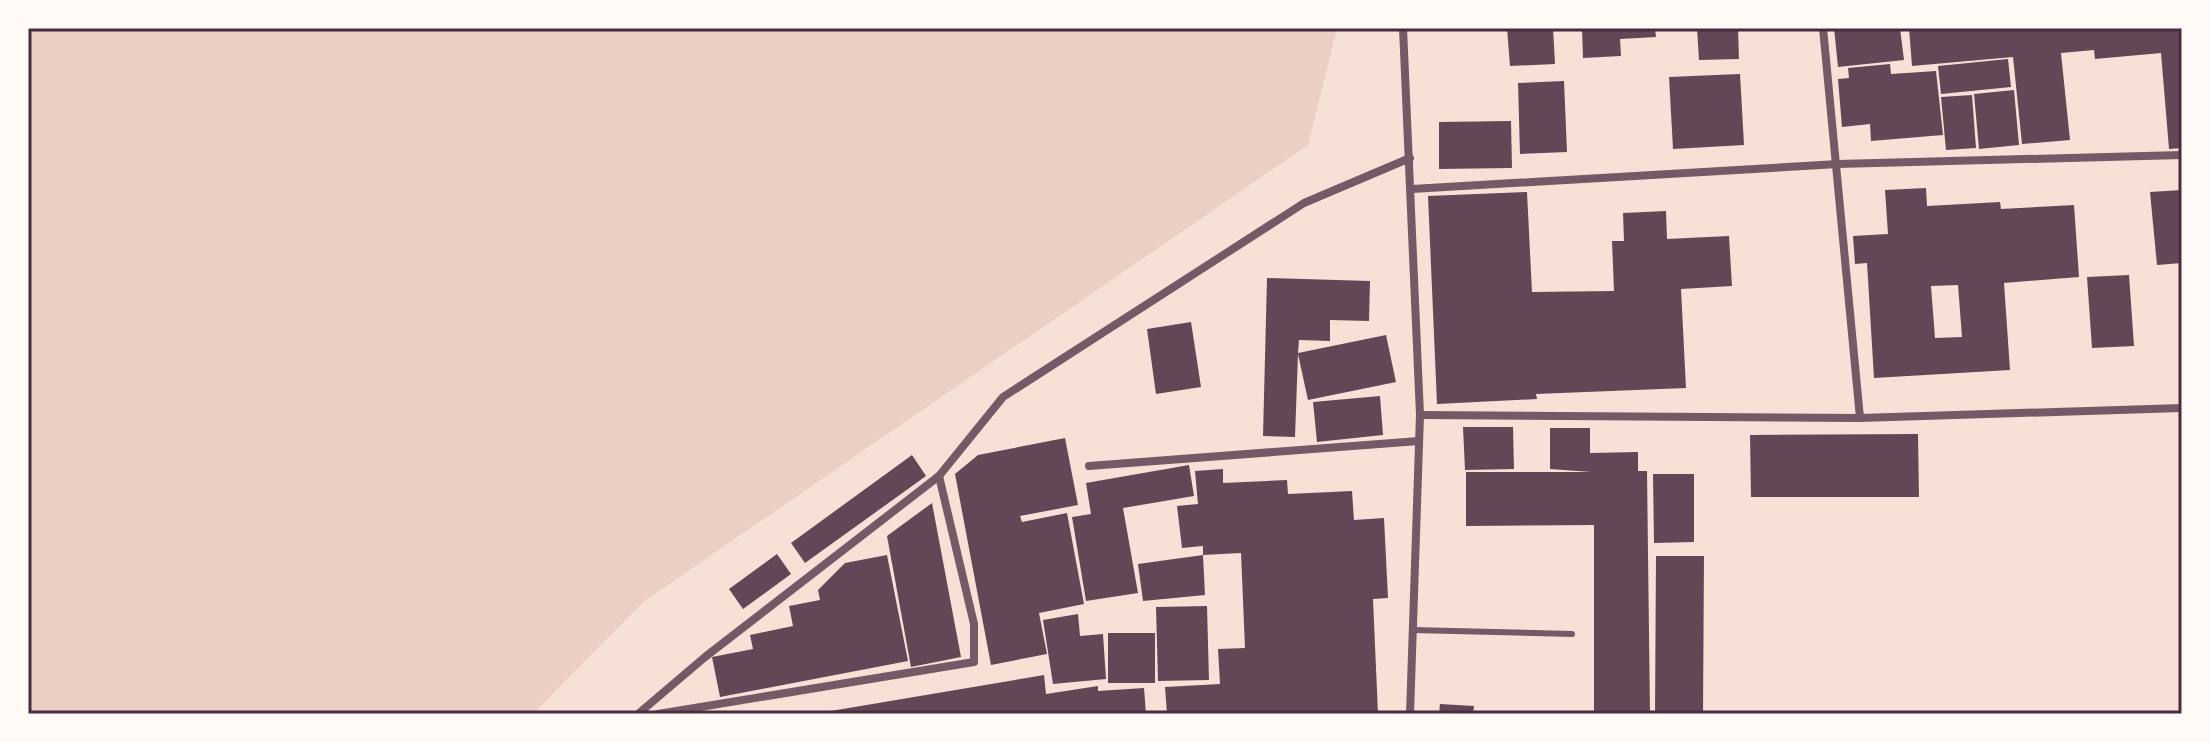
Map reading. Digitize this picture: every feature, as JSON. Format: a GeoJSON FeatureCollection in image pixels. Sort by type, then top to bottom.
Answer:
{"type":"FeatureCollection","features":[{"type":"Feature","properties":{"kind":"street"},"geometry":{"type":"LineString","coordinates":[[1403,28],[1420,415],[1410,714]]}},
{"type":"Feature","properties":{"kind":"street"},"geometry":{"type":"LineString","coordinates":[[1823,28],[1860,418]]}},
{"type":"Feature","properties":{"kind":"street"},"geometry":{"type":"LineString","coordinates":[[1412,189],[1838,164],[2182,155]]}},
{"type":"Feature","properties":{"kind":"street"},"geometry":{"type":"LineString","coordinates":[[638,714],[705,657],[939,476],[1003,397],[1304,203],[1410,158]]}},
{"type":"Feature","properties":{"kind":"street"},"geometry":{"type":"LineString","coordinates":[[1420,415],[1860,418],[2182,408]]}},
{"type":"Feature","properties":{"kind":"street"},"geometry":{"type":"LineString","coordinates":[[1089,466],[1419,441]]}},
{"type":"Feature","properties":{"kind":"street"},"geometry":{"type":"LineString","coordinates":[[658,714],[974,662],[974,624],[939,476]]}},
{"type":"Feature","properties":{"kind":"lane"},"geometry":{"type":"LineString","coordinates":[[1412,630],[1572,634]]}},
{"type":"Feature","properties":{"kind":"shaded area"},"geometry":{"type":"Polygon","coordinates":[[[28,28],[1337,28],[1308,145],[643,602],[533,714],[28,714],[28,28]]]}},
{"type":"Feature","properties":{"kind":"building"},"geometry":{"type":"Polygon","coordinates":[[[1507,28],[1553,28],[1555,64],[1510,66],[1507,28]]]}},
{"type":"Feature","properties":{"kind":"building"},"geometry":{"type":"Polygon","coordinates":[[[1582,28],[1655,28],[1656,37],[1620,39],[1621,56],[1583,58],[1582,28]]]}},
{"type":"Feature","properties":{"kind":"building"},"geometry":{"type":"Polygon","coordinates":[[[1697,28],[1738,28],[1739,59],[1699,60],[1697,28]]]}},
{"type":"Feature","properties":{"kind":"building"},"geometry":{"type":"Polygon","coordinates":[[[1834,28],[1900,28],[1904,60],[1838,67],[1834,28]]]}},
{"type":"Feature","properties":{"kind":"building"},"geometry":{"type":"Polygon","coordinates":[[[1909,28],[2182,28],[2182,148],[2169,149],[2161,53],[2095,59],[2094,50],[2061,53],[2070,140],[2022,144],[2013,57],[1912,66],[1909,28]]]}},
{"type":"Feature","properties":{"kind":"building"},"geometry":{"type":"Polygon","coordinates":[[[2008,59],[2011,87],[1941,94],[1938,66],[2008,59]]]}},
{"type":"Feature","properties":{"kind":"building"},"geometry":{"type":"Polygon","coordinates":[[[1890,64],[1891,74],[1936,71],[1943,135],[1871,141],[1870,124],[1842,127],[1838,79],[1849,78],[1848,68],[1890,64]]]}},
{"type":"Feature","properties":{"kind":"building"},"geometry":{"type":"Polygon","coordinates":[[[1740,74],[1744,145],[1673,149],[1669,77],[1740,74]]]}},
{"type":"Feature","properties":{"kind":"building"},"geometry":{"type":"Polygon","coordinates":[[[1564,81],[1567,152],[1520,154],[1518,83],[1564,81]]]}},
{"type":"Feature","properties":{"kind":"building"},"geometry":{"type":"Polygon","coordinates":[[[2014,90],[2019,145],[1979,149],[1974,94],[2014,90]]]}},
{"type":"Feature","properties":{"kind":"building"},"geometry":{"type":"Polygon","coordinates":[[[1972,95],[1976,148],[1946,150],[1941,97],[1972,95]]]}},
{"type":"Feature","properties":{"kind":"building"},"geometry":{"type":"Polygon","coordinates":[[[1511,121],[1512,168],[1439,169],[1439,122],[1511,121]]]}},
{"type":"Feature","properties":{"kind":"building"},"geometry":{"type":"Polygon","coordinates":[[[1926,188],[1927,206],[2000,202],[2001,209],[2074,205],[2079,277],[2004,283],[2010,370],[1874,378],[1867,263],[1855,264],[1853,236],[1888,234],[1885,190],[1926,188]],[[1958,285],[1931,286],[1935,338],[1962,337],[1958,285]]]}},
{"type":"Feature","properties":{"kind":"building"},"geometry":{"type":"Polygon","coordinates":[[[2182,190],[2182,263],[2157,265],[2150,192],[2182,190]]]}},
{"type":"Feature","properties":{"kind":"building"},"geometry":{"type":"Polygon","coordinates":[[[1527,192],[1532,292],[1614,291],[1612,241],[1624,241],[1623,213],[1666,211],[1667,239],[1729,236],[1732,286],[1681,289],[1686,388],[1536,394],[1537,399],[1437,404],[1428,196],[1527,192]]]}},
{"type":"Feature","properties":{"kind":"building"},"geometry":{"type":"Polygon","coordinates":[[[2129,275],[2134,346],[2092,348],[2087,277],[2129,275]]]}},
{"type":"Feature","properties":{"kind":"building"},"geometry":{"type":"Polygon","coordinates":[[[1267,278],[1370,281],[1369,321],[1330,320],[1330,341],[1299,340],[1298,353],[1386,335],[1396,382],[1308,400],[1298,354],[1295,437],[1263,436],[1267,278]]]}},
{"type":"Feature","properties":{"kind":"building"},"geometry":{"type":"Polygon","coordinates":[[[1191,322],[1201,387],[1156,394],[1147,329],[1191,322]]]}},
{"type":"Feature","properties":{"kind":"building"},"geometry":{"type":"Polygon","coordinates":[[[1380,396],[1383,435],[1317,442],[1313,402],[1380,396]]]}},
{"type":"Feature","properties":{"kind":"building"},"geometry":{"type":"Polygon","coordinates":[[[1463,427],[1513,427],[1514,469],[1465,470],[1463,427]]]}},
{"type":"Feature","properties":{"kind":"building"},"geometry":{"type":"Polygon","coordinates":[[[1550,428],[1590,428],[1590,453],[1638,452],[1638,471],[1647,471],[1650,714],[1594,714],[1594,525],[1466,526],[1466,472],[1591,472],[1550,469],[1550,428]]]}},
{"type":"Feature","properties":{"kind":"building"},"geometry":{"type":"Polygon","coordinates":[[[1918,434],[1919,497],[1751,497],[1750,435],[1918,434]]]}},
{"type":"Feature","properties":{"kind":"building"},"geometry":{"type":"Polygon","coordinates":[[[1065,438],[1078,505],[1020,516],[1022,522],[1067,513],[1084,604],[1039,613],[1047,654],[991,665],[955,474],[978,455],[1065,438]]]}},
{"type":"Feature","properties":{"kind":"building"},"geometry":{"type":"Polygon","coordinates":[[[912,455],[926,476],[805,563],[791,543],[912,455]]]}},
{"type":"Feature","properties":{"kind":"building"},"geometry":{"type":"Polygon","coordinates":[[[1189,465],[1194,496],[1123,508],[1138,593],[1086,601],[1072,517],[1091,514],[1086,483],[1189,465]]]}},
{"type":"Feature","properties":{"kind":"building"},"geometry":{"type":"Polygon","coordinates":[[[1223,469],[1223,483],[1287,480],[1288,494],[1352,491],[1354,520],[1384,518],[1388,598],[1373,599],[1378,714],[1167,714],[1165,687],[1220,684],[1218,649],[1245,648],[1241,553],[1203,555],[1203,546],[1182,548],[1177,506],[1198,504],[1195,471],[1223,469]]]}},
{"type":"Feature","properties":{"kind":"building"},"geometry":{"type":"Polygon","coordinates":[[[1653,474],[1694,474],[1694,542],[1654,543],[1653,474]]]}},
{"type":"Feature","properties":{"kind":"building"},"geometry":{"type":"Polygon","coordinates":[[[932,503],[961,657],[911,667],[887,536],[932,503]]]}},
{"type":"Feature","properties":{"kind":"building"},"geometry":{"type":"Polygon","coordinates":[[[777,554],[791,574],[743,609],[729,589],[777,554]]]}},
{"type":"Feature","properties":{"kind":"building"},"geometry":{"type":"Polygon","coordinates":[[[887,555],[908,661],[720,697],[712,657],[753,649],[750,635],[793,626],[789,606],[820,600],[818,590],[845,563],[887,555]]]}},
{"type":"Feature","properties":{"kind":"building"},"geometry":{"type":"Polygon","coordinates":[[[1203,555],[1205,595],[1143,601],[1138,564],[1203,555]]]}},
{"type":"Feature","properties":{"kind":"building"},"geometry":{"type":"Polygon","coordinates":[[[1656,556],[1704,556],[1703,714],[1655,714],[1656,556]]]}},
{"type":"Feature","properties":{"kind":"building"},"geometry":{"type":"Polygon","coordinates":[[[1207,606],[1209,680],[1158,681],[1156,607],[1207,606]]]}},
{"type":"Feature","properties":{"kind":"building"},"geometry":{"type":"Polygon","coordinates":[[[1078,614],[1080,636],[1103,634],[1106,679],[1053,684],[1043,620],[1078,614]]]}},
{"type":"Feature","properties":{"kind":"building"},"geometry":{"type":"Polygon","coordinates":[[[1108,633],[1155,633],[1155,683],[1108,683],[1108,633]]]}},
{"type":"Feature","properties":{"kind":"building"},"geometry":{"type":"Polygon","coordinates":[[[1044,675],[1046,694],[1098,686],[1098,691],[1144,688],[1146,714],[813,714],[1044,675]]]}},
{"type":"Feature","properties":{"kind":"building"},"geometry":{"type":"Polygon","coordinates":[[[1440,704],[1474,706],[1473,714],[1439,714],[1440,704]]]}}]}
